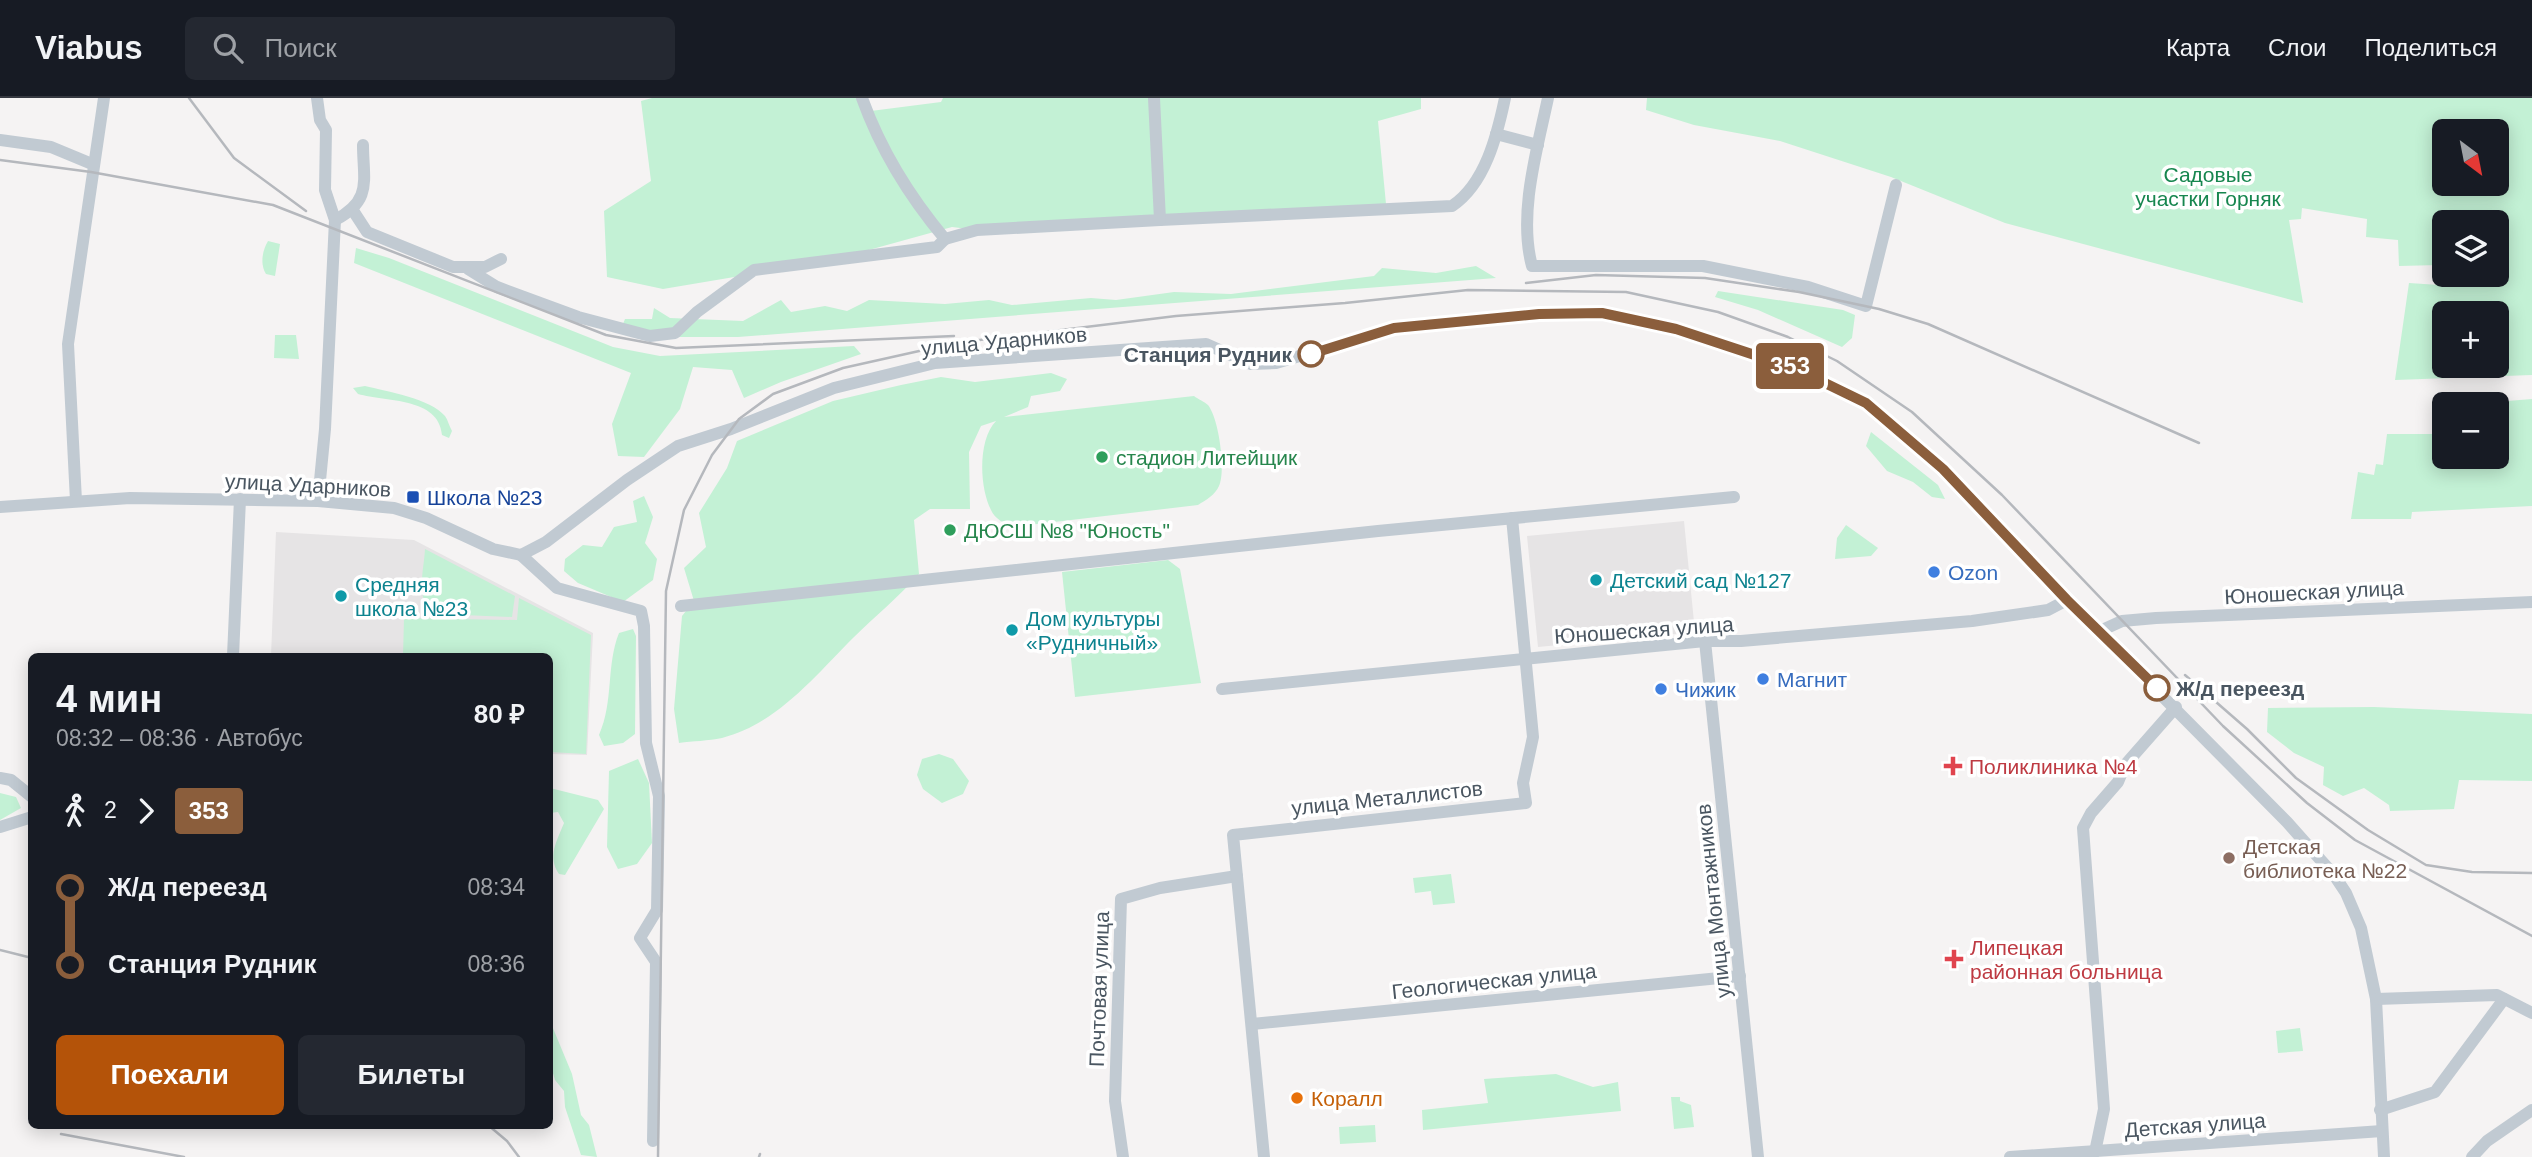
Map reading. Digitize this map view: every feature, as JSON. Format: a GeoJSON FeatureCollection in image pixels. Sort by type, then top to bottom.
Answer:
{"type":"FeatureCollection","features":[{"type":"Feature","properties":{"kind":"street"},"geometry":{"type":"LineString","coordinates":[[76,501],[68,344],[92,164],[104,98]]}},
{"type":"Feature","properties":{"kind":"street"},"geometry":{"type":"LineString","coordinates":[[317,98],[320,120],[326,130],[325,190],[335,220],[326,429],[317,501]]}},
{"type":"Feature","properties":{"kind":"street"},"geometry":{"type":"LineString","coordinates":[[862,98],[895,171],[915,202],[945,239]]}},
{"type":"Feature","properties":{"kind":"street"},"geometry":{"type":"LineString","coordinates":[[1154,98],[1160,220]]}},
{"type":"Feature","properties":{"kind":"street"},"geometry":{"type":"LineString","coordinates":[[468,269],[497,287],[578,317],[650,336],[675,333],[697,312],[754,270],[908,253],[937,247],[945,239],[977,230],[1452,206],[1469,195],[1496,134],[1505,98]]}},
{"type":"Feature","properties":{"kind":"street"},"geometry":{"type":"LineString","coordinates":[[1548,98],[1528,213],[1527,248],[1532,266],[1703,266],[1808,287],[1866,306],[1896,184]]}},
{"type":"Feature","properties":{"kind":"street"},"geometry":{"type":"LineString","coordinates":[[1496,134],[1538,145]]}},
{"type":"Feature","properties":{"kind":"street"},"geometry":{"type":"LineString","coordinates":[[0,140],[51,147],[92,164]]}},
{"type":"Feature","properties":{"kind":"street"},"geometry":{"type":"LineString","coordinates":[[335,220],[352,209],[366,187],[363,145]]}},
{"type":"Feature","properties":{"kind":"street"},"geometry":{"type":"LineString","coordinates":[[352,209],[367,232],[453,267],[485,267],[501,259]]}},
{"type":"Feature","properties":{"kind":"street","name":"улица Ударников"},"geometry":{"type":"LineString","coordinates":[[0,507],[76,501],[240,499],[317,501],[394,508],[426,518],[493,550],[521,555],[546,542],[626,480],[678,446],[731,429],[834,388],[935,363],[1206,344],[1251,364],[1276,363],[1394,328],[1539,314],[1602,313],[1676,329],[1743,349],[1866,403],[1943,469],[2067,600]]}},
{"type":"Feature","properties":{"kind":"street"},"geometry":{"type":"LineString","coordinates":[[681,606],[1734,497]]}},
{"type":"Feature","properties":{"kind":"street"},"geometry":{"type":"LineString","coordinates":[[233,653],[240,499]]}},
{"type":"Feature","properties":{"kind":"street"},"geometry":{"type":"LineString","coordinates":[[1512,518],[1525,659]]}},
{"type":"Feature","properties":{"kind":"street"},"geometry":{"type":"LineString","coordinates":[[521,555],[557,588],[641,611],[645,625],[646,743],[659,796],[657,910],[640,938],[656,962],[653,1142]]}},
{"type":"Feature","properties":{"kind":"street"},"geometry":{"type":"LineString","coordinates":[[2067,600],[2176,707],[2334,876],[2354,911],[2365,944],[2376,999],[2384,1157]]}},
{"type":"Feature","properties":{"kind":"street","name":"Юношеская улица"},"geometry":{"type":"LineString","coordinates":[[1222,690],[1705,641],[1741,641],[1972,621],[2048,610],[2067,600]]}},
{"type":"Feature","properties":{"kind":"street","name":"Юношеская улица"},"geometry":{"type":"LineString","coordinates":[[2101,631],[2122,621],[2156,618],[2532,601]]}},
{"type":"Feature","properties":{"kind":"street","name":"улица Монтажников"},"geometry":{"type":"LineString","coordinates":[[1705,641],[1758,1157]]}},
{"type":"Feature","properties":{"kind":"street","name":"улица Металлистов"},"geometry":{"type":"LineString","coordinates":[[1237,876],[1233,835],[1526,803],[1524,783],[1533,737],[1525,659]]}},
{"type":"Feature","properties":{"kind":"street"},"geometry":{"type":"LineString","coordinates":[[2095,1152],[2104,1109],[2082,828],[2091,813],[2118,782],[2125,765],[2176,707]]}},
{"type":"Feature","properties":{"kind":"street"},"geometry":{"type":"LineString","coordinates":[[0,778],[11,780],[28,794]]}},
{"type":"Feature","properties":{"kind":"street"},"geometry":{"type":"LineString","coordinates":[[0,827],[28,818]]}},
{"type":"Feature","properties":{"kind":"street"},"geometry":{"type":"LineString","coordinates":[[1237,876],[1264,1157]]}},
{"type":"Feature","properties":{"kind":"street","name":"Почтовая улица"},"geometry":{"type":"LineString","coordinates":[[1123,1157],[1115,1101],[1121,899],[1160,888],[1237,876]]}},
{"type":"Feature","properties":{"kind":"street","name":"Геологическая улица"},"geometry":{"type":"LineString","coordinates":[[1252,1024],[1740,976]]}},
{"type":"Feature","properties":{"kind":"street"},"geometry":{"type":"LineString","coordinates":[[2376,999],[2497,995],[2532,1013]]}},
{"type":"Feature","properties":{"kind":"street"},"geometry":{"type":"LineString","coordinates":[[2381,1110],[2435,1092],[2504,999]]}},
{"type":"Feature","properties":{"kind":"street"},"geometry":{"type":"LineString","coordinates":[[2472,1157],[2487,1141],[2532,1111]]}},
{"type":"Feature","properties":{"kind":"street","name":"Детская улица"},"geometry":{"type":"LineString","coordinates":[[2010,1157],[2095,1152],[2166,1152],[2382,1131]]}},
{"type":"Feature","properties":{"kind":"shaded area"},"geometry":{"type":"Polygon","coordinates":[[[1684,521],[1695,632],[1538,647],[1527,536],[1684,521]]]}},
{"type":"Feature","properties":{"kind":"shaded area"},"geometry":{"type":"Polygon","coordinates":[[[276,532],[414,540],[593,633],[587,755],[553,754],[553,653],[271,653],[276,532]]]}},
{"type":"Feature","properties":{"kind":"green space"},"geometry":{"type":"Polygon","coordinates":[[[652,98],[856,98],[863,112],[941,102],[943,98],[1421,98],[1421,109],[1378,121],[1386,204],[977,230],[952,227],[829,261],[663,289],[607,277],[604,211],[651,181],[641,101],[652,98]]]}},
{"type":"Feature","properties":{"kind":"green space","name":"Садовые участки Горняк"},"geometry":{"type":"Polygon","coordinates":[[[1647,98],[2532,98],[2532,375],[2509,376],[2509,301],[2432,301],[2432,378],[2450,378],[2395,380],[2409,283],[2432,285],[2432,287],[2509,287],[2509,210],[2432,210],[2432,265],[2399,266],[2398,240],[2366,237],[2367,219],[2302,208],[2301,219],[2289,220],[2303,303],[2005,223],[1891,177],[1780,141],[1694,125],[1646,110],[1647,98]]]}},
{"type":"Feature","properties":{"kind":"green space"},"geometry":{"type":"Polygon","coordinates":[[[268,241],[280,244],[275,276],[266,274],[262,262],[268,241]]]}},
{"type":"Feature","properties":{"kind":"green space"},"geometry":{"type":"Polygon","coordinates":[[[356,248],[389,258],[613,347],[660,356],[854,346],[861,354],[744,398],[732,370],[693,367],[680,409],[644,457],[618,456],[612,424],[631,373],[354,263],[356,248]]]}},
{"type":"Feature","properties":{"kind":"green space"},"geometry":{"type":"Polygon","coordinates":[[[1476,266],[1496,278],[738,337],[665,337],[623,324],[625,319],[652,319],[654,308],[670,318],[743,321],[781,300],[791,312],[825,306],[847,311],[869,300],[945,304],[989,300],[1012,305],[1091,298],[1116,300],[1174,292],[1231,294],[1374,276],[1382,268],[1436,273],[1476,266]]]}},
{"type":"Feature","properties":{"kind":"green space"},"geometry":{"type":"Polygon","coordinates":[[[1718,291],[1843,310],[1855,315],[1852,338],[1842,347],[1758,310],[1715,297],[1718,291]]]}},
{"type":"Feature","properties":{"kind":"green space"},"geometry":{"type":"Polygon","coordinates":[[[275,335],[296,335],[299,359],[274,358],[275,335]]]}},
{"type":"Feature","properties":{"kind":"green space"},"geometry":{"type":"Polygon","coordinates":[[[1051,373],[1067,379],[1060,391],[1031,396],[1028,407],[1004,417],[1194,396],[1208,405],[1218,433],[1222,469],[1217,489],[1198,505],[1012,527],[995,516],[987,500],[983,451],[990,429],[996,421],[981,426],[969,452],[970,509],[930,509],[914,520],[919,574],[778,710],[742,731],[722,738],[679,743],[674,709],[682,616],[694,601],[684,568],[706,547],[699,513],[727,468],[737,441],[833,401],[901,385],[941,377],[975,382],[1051,373]]]}},
{"type":"Feature","properties":{"kind":"green space"},"geometry":{"type":"Polygon","coordinates":[[[365,386],[408,396],[430,405],[446,418],[452,431],[449,438],[442,435],[439,423],[432,414],[421,407],[358,394],[353,388],[365,386]]]}},
{"type":"Feature","properties":{"kind":"green space"},"geometry":{"type":"Polygon","coordinates":[[[2532,399],[2532,506],[2412,512],[2411,519],[2351,519],[2358,472],[2374,475],[2376,464],[2383,465],[2387,434],[2432,434],[2432,469],[2509,469],[2509,401],[2532,399]]]}},
{"type":"Feature","properties":{"kind":"green space"},"geometry":{"type":"Polygon","coordinates":[[[1871,432],[1938,485],[1945,499],[1932,497],[1913,482],[1887,471],[1866,446],[1871,432]]]}},
{"type":"Feature","properties":{"kind":"green space"},"geometry":{"type":"Polygon","coordinates":[[[644,496],[653,517],[645,543],[657,559],[653,580],[623,602],[578,583],[564,571],[565,559],[583,545],[602,547],[614,527],[637,522],[633,501],[644,496]]]}},
{"type":"Feature","properties":{"kind":"green space"},"geometry":{"type":"Polygon","coordinates":[[[1846,525],[1878,548],[1871,556],[1835,559],[1837,538],[1846,525]]]}},
{"type":"Feature","properties":{"kind":"green space"},"geometry":{"type":"Polygon","coordinates":[[[425,549],[515,596],[512,617],[439,614],[431,610],[426,604],[422,587],[425,549]]]}},
{"type":"Feature","properties":{"kind":"green space"},"geometry":{"type":"Polygon","coordinates":[[[1168,560],[1180,569],[1201,683],[1075,697],[1062,572],[1168,560]]]}},
{"type":"Feature","properties":{"kind":"green space"},"geometry":{"type":"Polygon","coordinates":[[[519,598],[591,635],[586,754],[553,752],[553,653],[403,653],[404,618],[517,620],[519,598]]]}},
{"type":"Feature","properties":{"kind":"green space"},"geometry":{"type":"Polygon","coordinates":[[[633,629],[636,636],[635,734],[623,743],[604,746],[599,735],[607,709],[615,645],[619,633],[633,629]]]}},
{"type":"Feature","properties":{"kind":"green space"},"geometry":{"type":"Polygon","coordinates":[[[2374,707],[2532,714],[2532,781],[2459,780],[2454,809],[2390,811],[2389,805],[2364,788],[2343,796],[2323,785],[2324,767],[2294,753],[2267,732],[2268,708],[2374,707]]]}},
{"type":"Feature","properties":{"kind":"green space"},"geometry":{"type":"Polygon","coordinates":[[[939,754],[953,759],[969,781],[963,794],[942,803],[923,789],[917,775],[922,759],[939,754]]]}},
{"type":"Feature","properties":{"kind":"green space"},"geometry":{"type":"Polygon","coordinates":[[[638,759],[649,783],[652,843],[637,864],[618,869],[607,847],[609,771],[638,759]]]}},
{"type":"Feature","properties":{"kind":"green space"},"geometry":{"type":"Polygon","coordinates":[[[553,789],[598,800],[604,809],[565,875],[559,874],[553,855],[564,823],[558,812],[553,813],[553,789]]]}},
{"type":"Feature","properties":{"kind":"green space"},"geometry":{"type":"Polygon","coordinates":[[[0,793],[16,797],[21,808],[0,820],[0,793]]]}},
{"type":"Feature","properties":{"kind":"green space"},"geometry":{"type":"Polygon","coordinates":[[[1451,874],[1455,903],[1433,905],[1431,891],[1415,893],[1413,878],[1451,874]]]}},
{"type":"Feature","properties":{"kind":"green space"},"geometry":{"type":"Polygon","coordinates":[[[553,1028],[572,1074],[581,1115],[589,1125],[597,1157],[581,1155],[565,1107],[564,1091],[555,1080],[553,1028]]]}},
{"type":"Feature","properties":{"kind":"green space"},"geometry":{"type":"Polygon","coordinates":[[[2300,1028],[2303,1051],[2278,1053],[2276,1031],[2300,1028]]]}},
{"type":"Feature","properties":{"kind":"green space"},"geometry":{"type":"Polygon","coordinates":[[[1556,1074],[1593,1087],[1618,1082],[1621,1111],[1423,1130],[1422,1110],[1488,1103],[1484,1079],[1556,1074]]]}},
{"type":"Feature","properties":{"kind":"green space"},"geometry":{"type":"Polygon","coordinates":[[[1671,1097],[1680,1097],[1680,1101],[1691,1105],[1694,1127],[1674,1129],[1671,1097]]]}},
{"type":"Feature","properties":{"kind":"green space"},"geometry":{"type":"Polygon","coordinates":[[[1375,1125],[1376,1142],[1340,1144],[1339,1127],[1375,1125]]]}},
{"type":"Feature","properties":{"kind":"railway"},"geometry":{"type":"LineString","coordinates":[[189,98],[234,158],[306,211]]}},
{"type":"Feature","properties":{"kind":"railway"},"geometry":{"type":"LineString","coordinates":[[0,160],[91,172],[273,205],[606,335],[676,348],[954,336]]}},
{"type":"Feature","properties":{"kind":"railway"},"geometry":{"type":"LineString","coordinates":[[1526,283],[1596,275],[1705,278],[1799,292],[1879,309],[1928,324],[2199,443]]}},
{"type":"Feature","properties":{"kind":"railway"},"geometry":{"type":"LineString","coordinates":[[658,1157],[666,591],[684,510],[712,455],[739,419],[773,394],[843,368],[955,343],[1176,316],[1468,290],[1626,292],[1718,312],[1788,337],[1837,361],[1912,412],[2002,495],[2223,726],[2307,803],[2355,840],[2532,936]]}},
{"type":"Feature","properties":{"kind":"railway"},"geometry":{"type":"LineString","coordinates":[[2185,675],[2247,729],[2296,778],[2368,830],[2426,865],[2472,872],[2532,873]]}},
{"type":"Feature","properties":{"kind":"railway"},"geometry":{"type":"LineString","coordinates":[[0,950],[28,957]]}},
{"type":"Feature","properties":{"kind":"railway"},"geometry":{"type":"LineString","coordinates":[[493,1129],[507,1141],[519,1157]]}},
{"type":"Feature","properties":{"kind":"railway"},"geometry":{"type":"LineString","coordinates":[[61,1134],[184,1157]]}},
{"type":"Feature","properties":{"kind":"bus line","name":"353"},"geometry":{"type":"LineString","coordinates":[[1311,354],[1394,328],[1539,314],[1602,313],[1676,329],[1794,368],[1866,403],[1943,469],[2067,600],[2157,688]]}},
{"type":"Feature","properties":{"kind":"place","name":"Станция Рудник"},"geometry":{"type":"Point","coordinates":[1311,354]}},
{"type":"Feature","properties":{"kind":"place","name":"стадион Литейщик"},"geometry":{"type":"Point","coordinates":[1102,457]}},
{"type":"Feature","properties":{"kind":"place","name":"Школа №23"},"geometry":{"type":"Point","coordinates":[413,497]}},
{"type":"Feature","properties":{"kind":"place","name":"ДЮСШ №8 \"Юность\""},"geometry":{"type":"Point","coordinates":[950,530]}},
{"type":"Feature","properties":{"kind":"place","name":"Ozon"},"geometry":{"type":"Point","coordinates":[1934,572]}},
{"type":"Feature","properties":{"kind":"place","name":"Детский сад №127"},"geometry":{"type":"Point","coordinates":[1596,580]}},
{"type":"Feature","properties":{"kind":"place","name":"Средняя школа №23"},"geometry":{"type":"Point","coordinates":[341,596]}},
{"type":"Feature","properties":{"kind":"place","name":"Дом культуры «Рудничный»"},"geometry":{"type":"Point","coordinates":[1012,630]}},
{"type":"Feature","properties":{"kind":"place","name":"Магнит"},"geometry":{"type":"Point","coordinates":[1763,679]}},
{"type":"Feature","properties":{"kind":"place","name":"Ж/д переезд"},"geometry":{"type":"Point","coordinates":[2157,688]}},
{"type":"Feature","properties":{"kind":"place","name":"Чижик"},"geometry":{"type":"Point","coordinates":[1661,689]}},
{"type":"Feature","properties":{"kind":"place","name":"Поликлиника №4"},"geometry":{"type":"Point","coordinates":[1953,766]}},
{"type":"Feature","properties":{"kind":"place","name":"Детская библиотека №22"},"geometry":{"type":"Point","coordinates":[2229,858]}},
{"type":"Feature","properties":{"kind":"place","name":"Липецкая районная больница"},"geometry":{"type":"Point","coordinates":[1954,959]}},
{"type":"Feature","properties":{"kind":"place","name":"Коралл"},"geometry":{"type":"Point","coordinates":[1297,1098]}}]}
